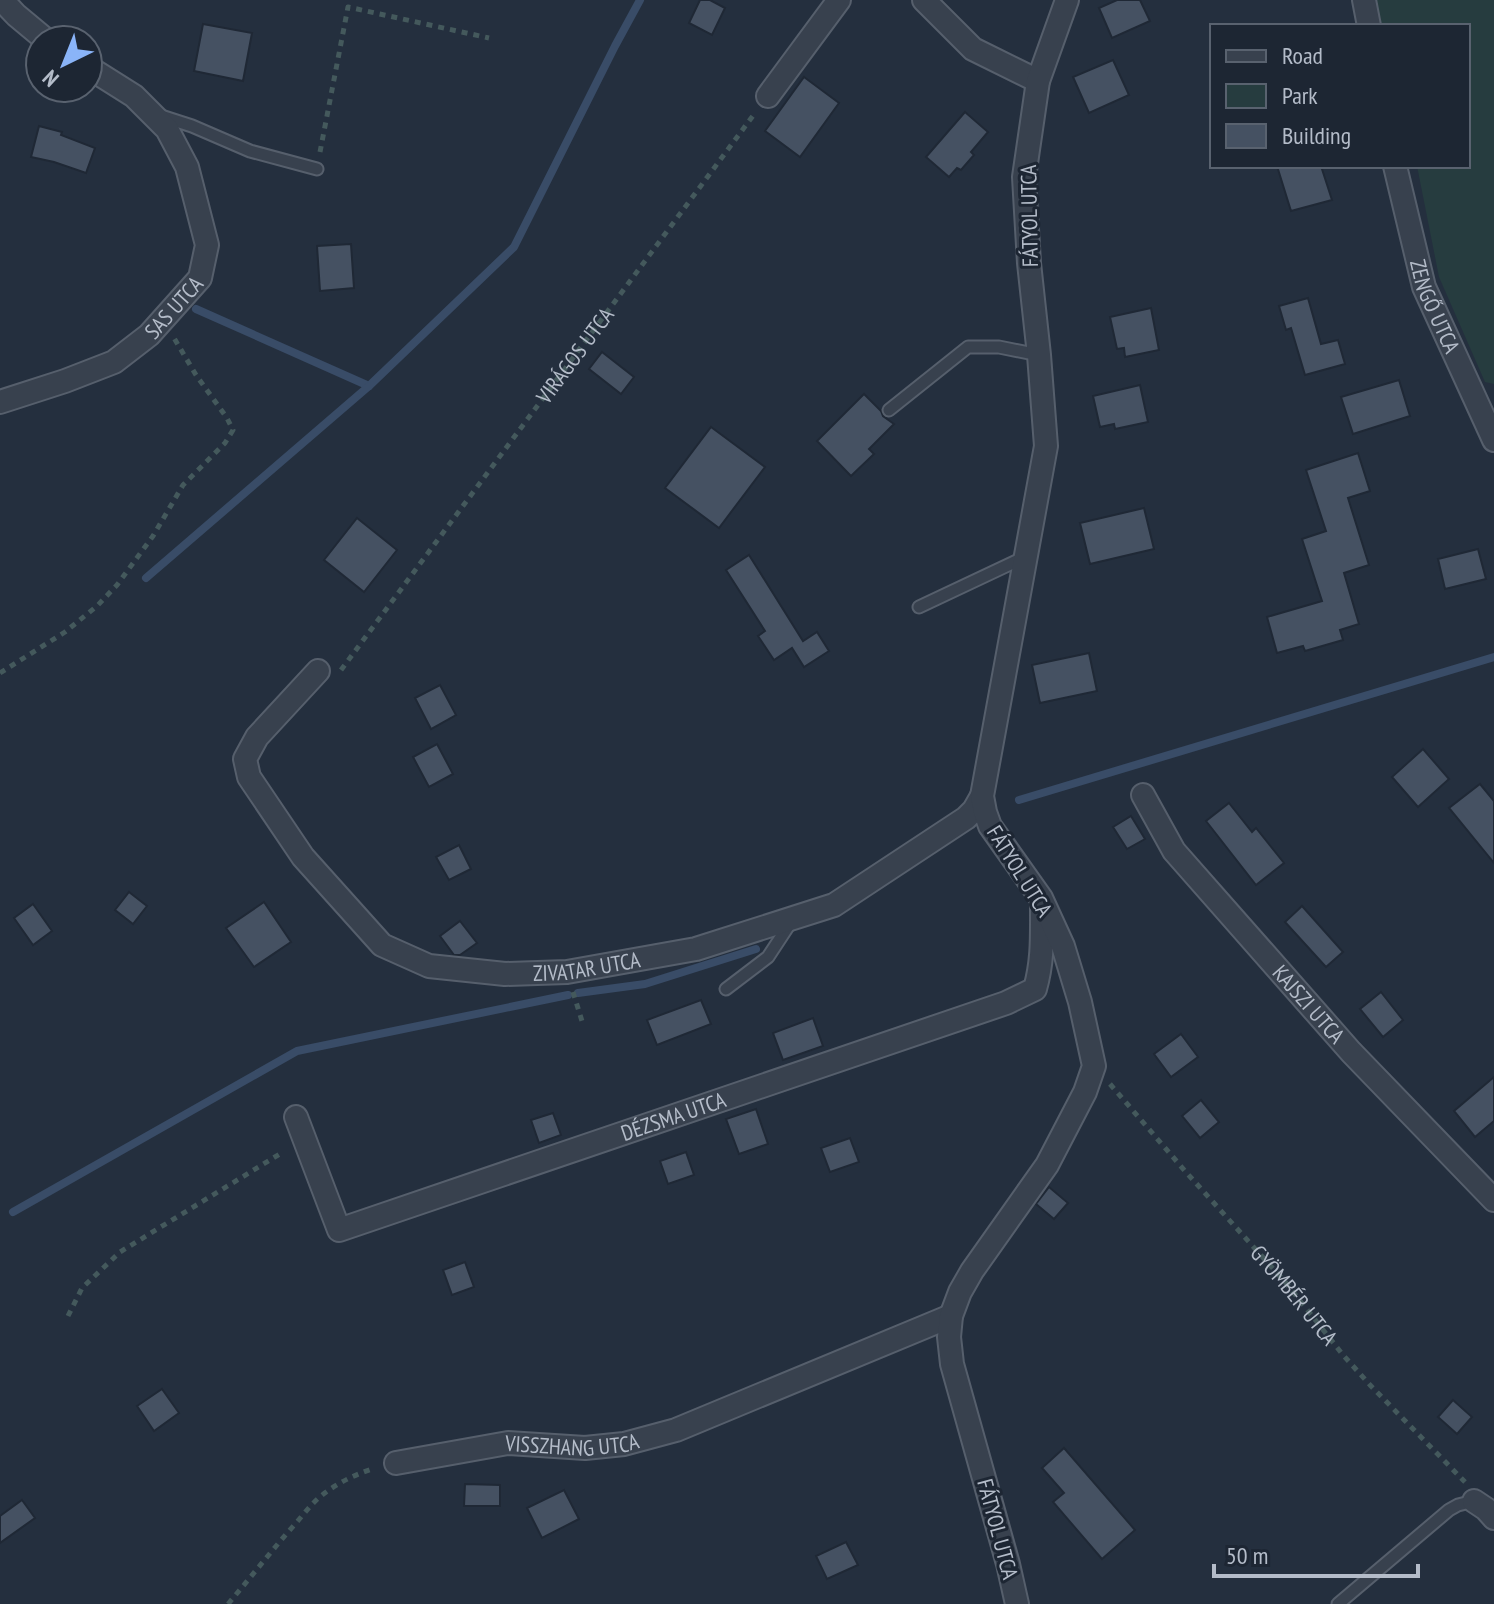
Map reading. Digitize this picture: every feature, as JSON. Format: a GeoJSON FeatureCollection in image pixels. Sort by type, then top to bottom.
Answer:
{"type":"FeatureCollection","features":[{"type":"Feature","properties":{"kind":"street"},"geometry":{"type":"LineString","coordinates":[[2,0],[27,24]]}},
{"type":"Feature","properties":{"kind":"street"},"geometry":{"type":"LineString","coordinates":[[768,96],[839,0]]}},
{"type":"Feature","properties":{"kind":"street"},"geometry":{"type":"LineString","coordinates":[[924,0],[973,49],[1038,81]]}},
{"type":"Feature","properties":{"kind":"street","name":"FÁTYOL UTCA"},"geometry":{"type":"LineString","coordinates":[[1017,1604],[952,1364],[949,1337],[951,1316],[960,1292],[1047,1165],[1085,1092],[1094,1066],[1080,1002],[1063,946],[1041,898],[990,826],[982,796],[1046,446],[1024,177],[1038,81],[1067,0]]}},
{"type":"Feature","properties":{"kind":"street"},"geometry":{"type":"LineString","coordinates":[[1364,0],[1369,24]]}},
{"type":"Feature","properties":{"kind":"street","name":"SAS UTCA"},"geometry":{"type":"LineString","coordinates":[[0,402],[114,362],[149,335],[200,278],[207,245],[187,167],[167,129],[134,96],[104,77]]}},
{"type":"Feature","properties":{"kind":"street","name":"ZENGŐ UTCA"},"geometry":{"type":"LineString","coordinates":[[1395,168],[1424,287],[1493,434]]}},
{"type":"Feature","properties":{"kind":"street","name":"ZIVATAR UTCA"},"geometry":{"type":"LineString","coordinates":[[328,672],[257,737],[245,759],[249,777],[303,857],[382,945],[429,966],[505,974],[567,972],[696,949],[834,905],[966,818],[982,796]]}},
{"type":"Feature","properties":{"kind":"street","name":"KAJSZI UTCA"},"geometry":{"type":"LineString","coordinates":[[1143,795],[1174,851],[1351,1052],[1494,1200]]}},
{"type":"Feature","properties":{"kind":"street","name":"DÉZSMA UTCA"},"geometry":{"type":"LineString","coordinates":[[296,1117],[339,1230],[1006,1003],[1035,989],[1043,948],[1041,898]]}},
{"type":"Feature","properties":{"kind":"street","name":"VISSZHANG UTCA"},"geometry":{"type":"LineString","coordinates":[[396,1463],[508,1443],[585,1448],[637,1441],[676,1430],[951,1316]]}},
{"type":"Feature","properties":{"kind":"street"},"geometry":{"type":"LineString","coordinates":[[1474,1501],[1494,1518]]}},
{"type":"Feature","properties":{"kind":"lane"},"geometry":{"type":"LineString","coordinates":[[153,114],[192,126],[250,151],[317,169]]}},
{"type":"Feature","properties":{"kind":"lane"},"geometry":{"type":"LineString","coordinates":[[889,410],[968,347],[999,347],[1039,355]]}},
{"type":"Feature","properties":{"kind":"lane"},"geometry":{"type":"LineString","coordinates":[[919,607],[1026,557]]}},
{"type":"Feature","properties":{"kind":"lane"},"geometry":{"type":"LineString","coordinates":[[726,989],[768,957],[794,918]]}},
{"type":"Feature","properties":{"kind":"lane"},"geometry":{"type":"LineString","coordinates":[[1338,1604],[1449,1510],[1474,1501]]}},
{"type":"Feature","properties":{"kind":"path"},"geometry":{"type":"LineString","coordinates":[[317,169],[348,7],[489,38]]}},
{"type":"Feature","properties":{"kind":"path","name":"VIRÁGOS UTCA"},"geometry":{"type":"LineString","coordinates":[[328,672],[768,96]]}},
{"type":"Feature","properties":{"kind":"path"},"geometry":{"type":"LineString","coordinates":[[0,673],[65,632],[97,606],[117,585],[153,536],[183,485],[225,443],[233,430],[161,321]]}},
{"type":"Feature","properties":{"kind":"path","name":"GYÖMBÉR UTCA"},"geometry":{"type":"LineString","coordinates":[[1094,1066],[1286,1283],[1343,1355],[1463,1480],[1474,1501]]}},
{"type":"Feature","properties":{"kind":"path"},"geometry":{"type":"LineString","coordinates":[[68,1316],[82,1288],[120,1252],[293,1146],[307,1145]]}},
{"type":"Feature","properties":{"kind":"path"},"geometry":{"type":"LineString","coordinates":[[228,1604],[319,1497],[359,1473],[396,1463]]}},
{"type":"Feature","properties":{"kind":"green space"},"geometry":{"type":"Polygon","coordinates":[[[1375,0],[1494,0],[1494,384],[1485,382],[1439,277],[1417,168],[1470,168],[1470,24],[1379,24],[1375,0]]]}},
{"type":"Feature","properties":{"kind":"building"},"geometry":{"type":"Polygon","coordinates":[[[700,0],[710,0],[725,8],[712,35],[689,23],[700,0]]]}},
{"type":"Feature","properties":{"kind":"building"},"geometry":{"type":"Polygon","coordinates":[[[1117,0],[1140,0],[1150,21],[1112,38],[1099,8],[1117,0]]]}},
{"type":"Feature","properties":{"kind":"building"},"geometry":{"type":"Polygon","coordinates":[[[203,24],[252,33],[243,81],[194,71],[203,24]]]}},
{"type":"Feature","properties":{"kind":"building"},"geometry":{"type":"Polygon","coordinates":[[[1113,60],[1129,95],[1089,113],[1073,77],[1113,60]]]}},
{"type":"Feature","properties":{"kind":"building"},"geometry":{"type":"Polygon","coordinates":[[[804,77],[839,103],[800,157],[765,131],[804,77]]]}},
{"type":"Feature","properties":{"kind":"building"},"geometry":{"type":"Polygon","coordinates":[[[965,112],[988,132],[961,170],[957,168],[949,177],[926,157],[965,112]]]}},
{"type":"Feature","properties":{"kind":"building"},"geometry":{"type":"Polygon","coordinates":[[[39,126],[62,132],[61,135],[95,148],[86,173],[31,157],[39,126]]]}},
{"type":"Feature","properties":{"kind":"building"},"geometry":{"type":"Polygon","coordinates":[[[1278,168],[1322,168],[1332,200],[1291,211],[1278,168]]]}},
{"type":"Feature","properties":{"kind":"building"},"geometry":{"type":"Polygon","coordinates":[[[351,244],[354,288],[320,291],[317,246],[351,244]]]}},
{"type":"Feature","properties":{"kind":"building"},"geometry":{"type":"Polygon","coordinates":[[[1308,298],[1321,344],[1338,340],[1345,364],[1305,375],[1291,328],[1286,330],[1279,306],[1308,298]]]}},
{"type":"Feature","properties":{"kind":"building"},"geometry":{"type":"Polygon","coordinates":[[[1151,308],[1159,350],[1125,357],[1124,348],[1117,349],[1110,317],[1151,308]]]}},
{"type":"Feature","properties":{"kind":"building"},"geometry":{"type":"Polygon","coordinates":[[[602,352],[634,377],[621,394],[589,369],[602,352]]]}},
{"type":"Feature","properties":{"kind":"building"},"geometry":{"type":"Polygon","coordinates":[[[1399,380],[1410,416],[1353,434],[1341,397],[1399,380]]]}},
{"type":"Feature","properties":{"kind":"building"},"geometry":{"type":"Polygon","coordinates":[[[1140,385],[1148,422],[1115,429],[1114,424],[1100,427],[1093,396],[1140,385]]]}},
{"type":"Feature","properties":{"kind":"building"},"geometry":{"type":"Polygon","coordinates":[[[864,394],[894,424],[869,449],[874,454],[851,476],[817,441],[864,394]]]}},
{"type":"Feature","properties":{"kind":"building"},"geometry":{"type":"Polygon","coordinates":[[[711,427],[765,467],[719,528],[665,488],[711,427]]]}},
{"type":"Feature","properties":{"kind":"building"},"geometry":{"type":"Polygon","coordinates":[[[1358,453],[1370,491],[1348,498],[1369,565],[1344,573],[1359,624],[1340,630],[1343,640],[1305,651],[1303,646],[1277,653],[1267,617],[1322,601],[1302,539],[1326,531],[1306,470],[1358,453]]]}},
{"type":"Feature","properties":{"kind":"building"},"geometry":{"type":"Polygon","coordinates":[[[1144,508],[1154,549],[1090,564],[1080,523],[1144,508]]]}},
{"type":"Feature","properties":{"kind":"building"},"geometry":{"type":"Polygon","coordinates":[[[357,518],[397,550],[364,592],[324,560],[357,518]]]}},
{"type":"Feature","properties":{"kind":"building"},"geometry":{"type":"Polygon","coordinates":[[[1478,549],[1486,579],[1445,589],[1438,559],[1478,549]]]}},
{"type":"Feature","properties":{"kind":"building"},"geometry":{"type":"Polygon","coordinates":[[[749,555],[803,641],[817,632],[829,651],[804,667],[792,648],[774,660],[758,636],[765,631],[726,570],[749,555]]]}},
{"type":"Feature","properties":{"kind":"building"},"geometry":{"type":"Polygon","coordinates":[[[1089,653],[1097,691],[1040,703],[1032,665],[1089,653]]]}},
{"type":"Feature","properties":{"kind":"building"},"geometry":{"type":"Polygon","coordinates":[[[440,685],[456,715],[431,729],[415,698],[440,685]]]}},
{"type":"Feature","properties":{"kind":"building"},"geometry":{"type":"Polygon","coordinates":[[[437,744],[453,774],[429,787],[413,757],[437,744]]]}},
{"type":"Feature","properties":{"kind":"building"},"geometry":{"type":"Polygon","coordinates":[[[1423,749],[1449,779],[1418,807],[1392,777],[1423,749]]]}},
{"type":"Feature","properties":{"kind":"building"},"geometry":{"type":"Polygon","coordinates":[[[1480,784],[1494,801],[1494,863],[1449,808],[1480,784]]]}},
{"type":"Feature","properties":{"kind":"building"},"geometry":{"type":"Polygon","coordinates":[[[1229,803],[1252,832],[1256,828],[1284,863],[1256,885],[1206,821],[1229,803]]]}},
{"type":"Feature","properties":{"kind":"building"},"geometry":{"type":"Polygon","coordinates":[[[1131,816],[1145,839],[1127,849],[1113,827],[1131,816]]]}},
{"type":"Feature","properties":{"kind":"building"},"geometry":{"type":"Polygon","coordinates":[[[459,845],[471,869],[449,880],[436,857],[459,845]]]}},
{"type":"Feature","properties":{"kind":"building"},"geometry":{"type":"Polygon","coordinates":[[[129,892],[147,906],[133,924],[115,910],[129,892]]]}},
{"type":"Feature","properties":{"kind":"building"},"geometry":{"type":"Polygon","coordinates":[[[264,902],[291,942],[254,967],[226,928],[264,902]]]}},
{"type":"Feature","properties":{"kind":"building"},"geometry":{"type":"Polygon","coordinates":[[[33,904],[52,931],[33,945],[14,918],[33,904]]]}},
{"type":"Feature","properties":{"kind":"building"},"geometry":{"type":"Polygon","coordinates":[[[1302,906],[1343,952],[1326,967],[1285,922],[1302,906]]]}},
{"type":"Feature","properties":{"kind":"building"},"geometry":{"type":"Polygon","coordinates":[[[460,921],[477,943],[460,955],[454,955],[440,936],[460,921]]]}},
{"type":"Feature","properties":{"kind":"building"},"geometry":{"type":"Polygon","coordinates":[[[1381,992],[1403,1020],[1383,1037],[1360,1009],[1381,992]]]}},
{"type":"Feature","properties":{"kind":"building"},"geometry":{"type":"Polygon","coordinates":[[[701,1000],[711,1024],[657,1045],[647,1020],[701,1000]]]}},
{"type":"Feature","properties":{"kind":"building"},"geometry":{"type":"Polygon","coordinates":[[[813,1018],[823,1046],[783,1060],[773,1033],[813,1018]]]}},
{"type":"Feature","properties":{"kind":"building"},"geometry":{"type":"Polygon","coordinates":[[[1181,1034],[1198,1057],[1171,1077],[1154,1054],[1181,1034]]]}},
{"type":"Feature","properties":{"kind":"building"},"geometry":{"type":"Polygon","coordinates":[[[1494,1077],[1494,1121],[1475,1137],[1454,1111],[1494,1077]]]}},
{"type":"Feature","properties":{"kind":"building"},"geometry":{"type":"Polygon","coordinates":[[[1201,1100],[1219,1122],[1200,1138],[1182,1116],[1201,1100]]]}},
{"type":"Feature","properties":{"kind":"building"},"geometry":{"type":"Polygon","coordinates":[[[756,1109],[768,1144],[739,1154],[726,1119],[756,1109]]]}},
{"type":"Feature","properties":{"kind":"building"},"geometry":{"type":"Polygon","coordinates":[[[553,1113],[561,1135],[539,1143],[531,1120],[553,1113]]]}},
{"type":"Feature","properties":{"kind":"building"},"geometry":{"type":"Polygon","coordinates":[[[850,1138],[859,1162],[830,1172],[821,1148],[850,1138]]]}},
{"type":"Feature","properties":{"kind":"building"},"geometry":{"type":"Polygon","coordinates":[[[686,1152],[694,1175],[668,1184],[660,1161],[686,1152]]]}},
{"type":"Feature","properties":{"kind":"building"},"geometry":{"type":"Polygon","coordinates":[[[1049,1187],[1068,1203],[1054,1219],[1036,1204],[1049,1187]]]}},
{"type":"Feature","properties":{"kind":"building"},"geometry":{"type":"Polygon","coordinates":[[[465,1262],[474,1287],[452,1295],[443,1270],[465,1262]]]}},
{"type":"Feature","properties":{"kind":"building"},"geometry":{"type":"Polygon","coordinates":[[[162,1389],[179,1413],[154,1431],[137,1406],[162,1389]]]}},
{"type":"Feature","properties":{"kind":"building"},"geometry":{"type":"Polygon","coordinates":[[[1453,1400],[1472,1417],[1457,1434],[1438,1417],[1453,1400]]]}},
{"type":"Feature","properties":{"kind":"building"},"geometry":{"type":"Polygon","coordinates":[[[1064,1448],[1135,1530],[1102,1559],[1053,1502],[1064,1493],[1042,1468],[1064,1448]]]}},
{"type":"Feature","properties":{"kind":"building"},"geometry":{"type":"Polygon","coordinates":[[[465,1484],[500,1485],[500,1506],[464,1506],[465,1484]]]}},
{"type":"Feature","properties":{"kind":"building"},"geometry":{"type":"Polygon","coordinates":[[[564,1490],[579,1519],[542,1538],[527,1508],[564,1490]]]}},
{"type":"Feature","properties":{"kind":"building"},"geometry":{"type":"Polygon","coordinates":[[[22,1500],[35,1518],[0,1543],[0,1516],[22,1500]]]}},
{"type":"Feature","properties":{"kind":"building"},"geometry":{"type":"Polygon","coordinates":[[[846,1542],[858,1565],[827,1579],[816,1556],[846,1542]]]}},
{"type":"Feature","properties":{"kind":"waterway"},"geometry":{"type":"LineString","coordinates":[[146,578],[369,386],[514,247],[640,0]]}},
{"type":"Feature","properties":{"kind":"waterway"},"geometry":{"type":"LineString","coordinates":[[196,309],[369,386]]}},
{"type":"Feature","properties":{"kind":"waterway"},"geometry":{"type":"LineString","coordinates":[[1019,800],[1494,657]]}},
{"type":"Feature","properties":{"kind":"waterway"},"geometry":{"type":"LineString","coordinates":[[578,993],[645,984],[756,949]]}},
{"type":"Feature","properties":{"kind":"waterway"},"geometry":{"type":"LineString","coordinates":[[13,1212],[297,1051],[568,995]]}}]}
